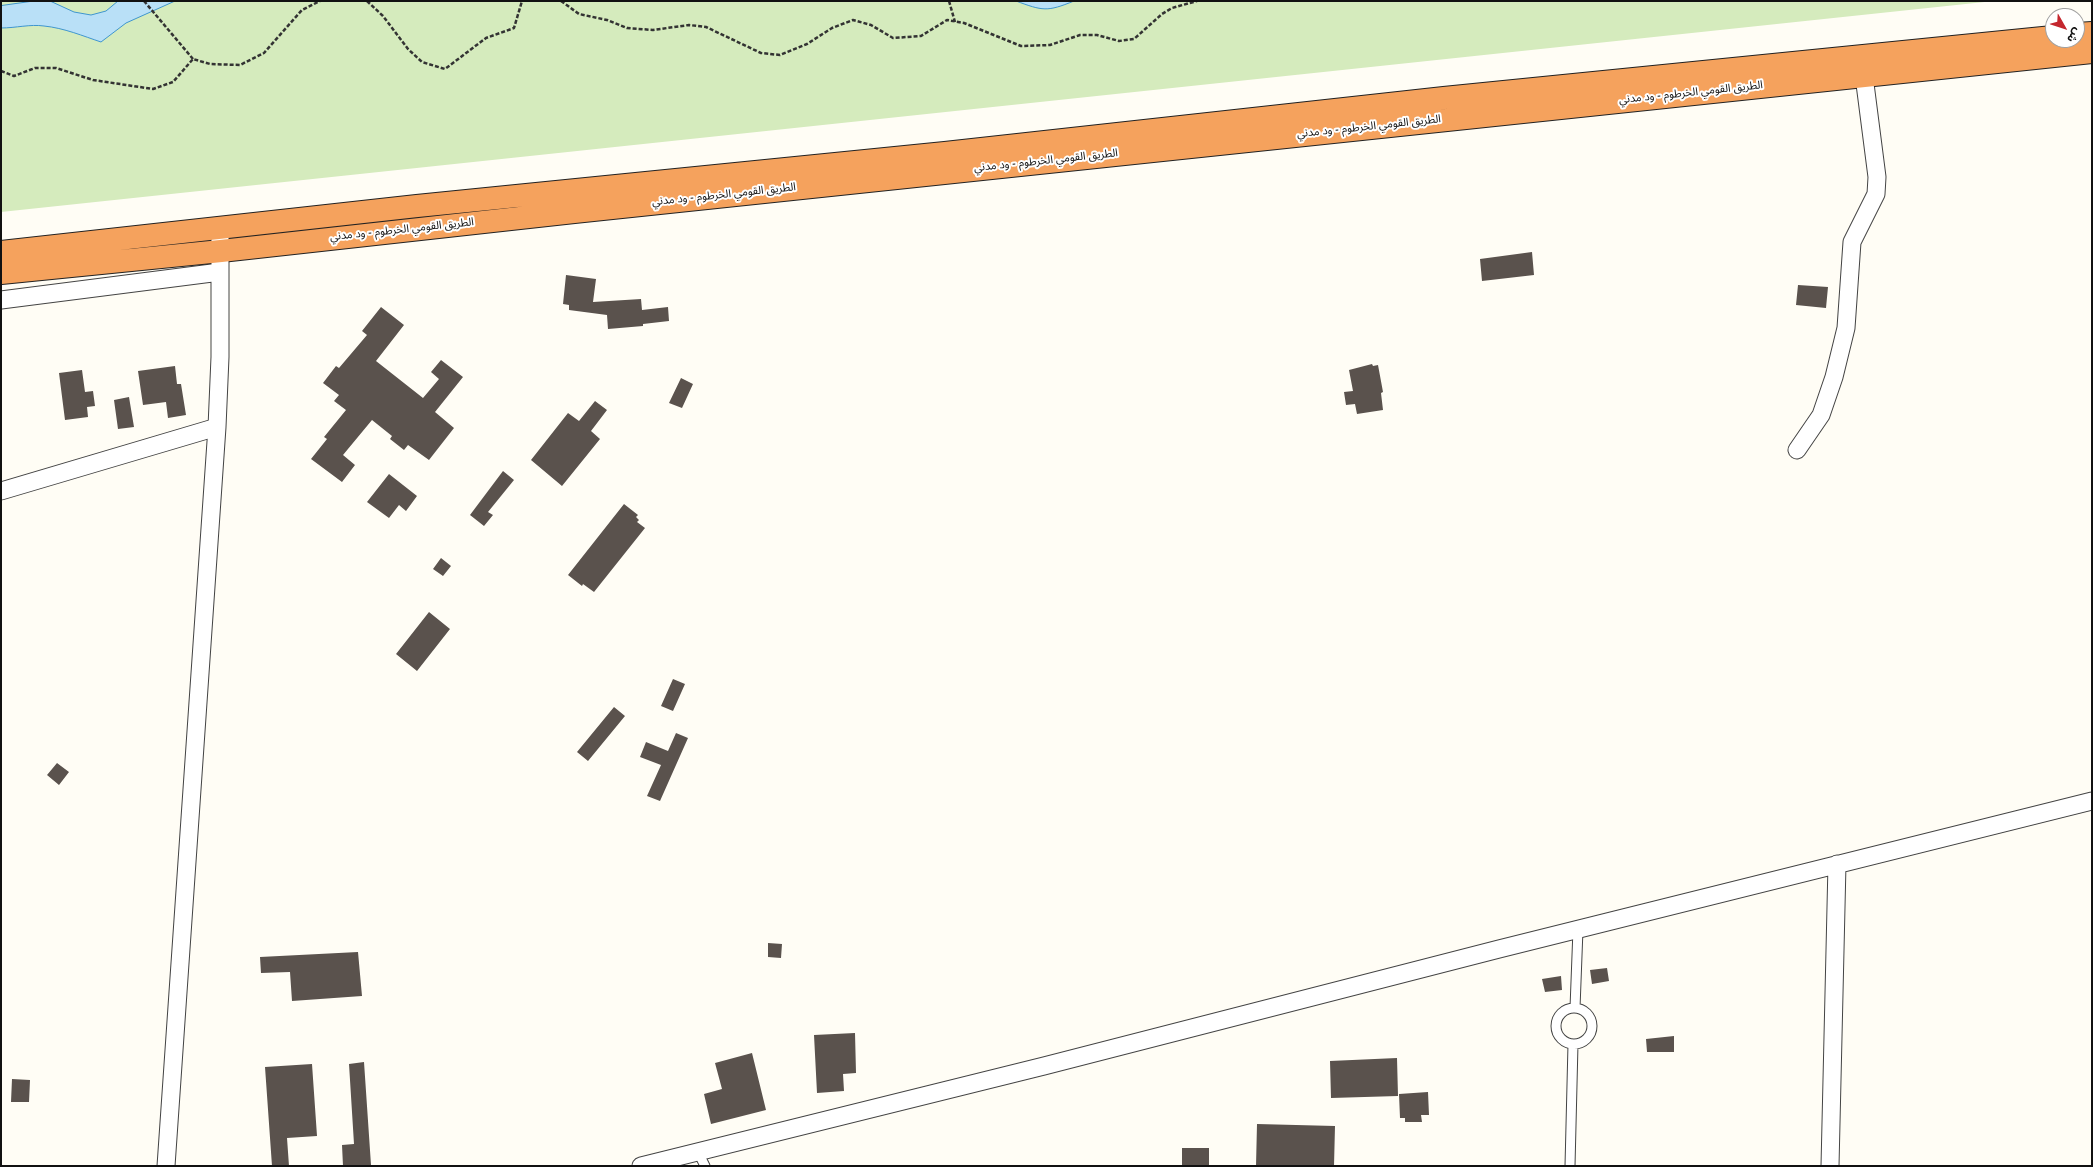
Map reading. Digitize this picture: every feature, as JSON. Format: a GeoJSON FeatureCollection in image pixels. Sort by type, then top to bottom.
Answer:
{"type":"FeatureCollection","features":[{"type":"Feature","properties":{"kind":"highway","name":"الطريق القومي الخرطوم - ود مدني"},"geometry":{"type":"LineString","coordinates":[[1,252],[220,229],[417,206],[945,153],[1444,98],[2045,38]]}},
{"type":"Feature","properties":{"kind":"highway","name":"الطريق القومي الخرطوم - ود مدني"},"geometry":{"type":"LineString","coordinates":[[1,273],[221,261],[582,211],[2092,52]]}},
{"type":"Feature","properties":{"kind":"street"},"geometry":{"type":"LineString","coordinates":[[1797,450],[1821,415],[1834,377],[1846,328],[1852,242],[1876,194],[1877,177],[1864,76]]}},
{"type":"Feature","properties":{"kind":"street"},"geometry":{"type":"LineString","coordinates":[[166,1166],[217,426],[220,357],[220,229]]}},
{"type":"Feature","properties":{"kind":"street"},"geometry":{"type":"LineString","coordinates":[[1,300],[221,261]]}},
{"type":"Feature","properties":{"kind":"street"},"geometry":{"type":"LineString","coordinates":[[1,491],[217,426]]}},
{"type":"Feature","properties":{"kind":"street"},"geometry":{"type":"LineString","coordinates":[[641,1166],[701,1159],[1044,1066],[1578,929],[2092,801]]}},
{"type":"Feature","properties":{"kind":"street"},"geometry":{"type":"LineString","coordinates":[[1830,1166],[1837,864]]}},
{"type":"Feature","properties":{"kind":"lane"},"geometry":{"type":"LineString","coordinates":[[1574,1008],[1578,929]]}},
{"type":"Feature","properties":{"kind":"lane"},"geometry":{"type":"LineString","coordinates":[[1574,1008],[1585,1011],[1589,1016],[1592,1028],[1587,1039],[1582,1043],[1573,1044],[1564,1041],[1559,1036],[1556,1024],[1562,1013],[1566,1010],[1574,1008]]}},
{"type":"Feature","properties":{"kind":"lane"},"geometry":{"type":"LineString","coordinates":[[1570,1166],[1573,1044]]}},
{"type":"Feature","properties":{"kind":"path"},"geometry":{"type":"LineString","coordinates":[[144,1],[192,59],[210,64],[240,65],[264,53],[302,10],[320,1]]}},
{"type":"Feature","properties":{"kind":"path"},"geometry":{"type":"LineString","coordinates":[[367,1],[383,16],[408,49],[422,62],[445,69],[486,38],[514,28],[522,1]]}},
{"type":"Feature","properties":{"kind":"path"},"geometry":{"type":"LineString","coordinates":[[561,1],[579,14],[607,20],[627,28],[654,30],[689,25],[706,27],[761,52],[780,55],[807,44],[832,28],[853,20],[871,26],[893,38],[921,36],[947,20],[996,34],[1021,46],[1050,45],[1080,35],[1097,35],[1119,41],[1134,39],[1162,14],[1172,8],[1197,1]]}},
{"type":"Feature","properties":{"kind":"path"},"geometry":{"type":"LineString","coordinates":[[949,1],[955,22]]}},
{"type":"Feature","properties":{"kind":"path"},"geometry":{"type":"LineString","coordinates":[[1,71],[14,76],[35,68],[56,68],[93,80],[154,89],[173,82],[192,59]]}},
{"type":"Feature","properties":{"kind":"green space"},"geometry":{"type":"Polygon","coordinates":[[[1,1],[1994,1],[1,212],[1,1]]]}},
{"type":"Feature","properties":{"kind":"water"},"geometry":{"type":"Polygon","coordinates":[[[34,1],[50,1],[74,12],[91,15],[106,11],[118,1],[175,1],[126,23],[101,42],[59,28],[33,25],[1,28],[1,6],[34,1]]]}},
{"type":"Feature","properties":{"kind":"water"},"geometry":{"type":"Polygon","coordinates":[[[1016,1],[1074,1],[1057,7],[1045,9],[1033,7],[1016,1]]]}},
{"type":"Feature","properties":{"kind":"building"},"geometry":{"type":"Polygon","coordinates":[[[1532,252],[1534,275],[1482,281],[1480,259],[1532,252]]]}},
{"type":"Feature","properties":{"kind":"building"},"geometry":{"type":"Polygon","coordinates":[[[566,275],[596,279],[593,302],[641,299],[642,310],[668,307],[669,321],[643,324],[643,326],[608,329],[607,315],[569,310],[569,305],[563,304],[566,275]]]}},
{"type":"Feature","properties":{"kind":"building"},"geometry":{"type":"Polygon","coordinates":[[[1798,285],[1828,287],[1826,308],[1796,305],[1798,285]]]}},
{"type":"Feature","properties":{"kind":"building"},"geometry":{"type":"Polygon","coordinates":[[[381,307],[404,325],[376,361],[423,398],[439,379],[431,372],[441,360],[463,377],[435,412],[454,428],[429,460],[408,445],[404,450],[390,439],[392,436],[372,420],[343,455],[355,465],[342,482],[311,459],[327,439],[324,437],[346,410],[334,401],[339,395],[323,383],[336,366],[339,368],[367,335],[362,331],[381,307]]]}},
{"type":"Feature","properties":{"kind":"building"},"geometry":{"type":"Polygon","coordinates":[[[1372,364],[1373,366],[1378,365],[1383,392],[1381,393],[1383,410],[1357,414],[1355,404],[1346,405],[1344,392],[1353,391],[1349,370],[1372,364]]]}},
{"type":"Feature","properties":{"kind":"building"},"geometry":{"type":"Polygon","coordinates":[[[175,366],[177,384],[181,384],[186,415],[168,418],[166,402],[143,405],[138,371],[175,366]]]}},
{"type":"Feature","properties":{"kind":"building"},"geometry":{"type":"Polygon","coordinates":[[[82,370],[85,392],[93,391],[95,406],[87,407],[88,417],[65,420],[59,373],[82,370]]]}},
{"type":"Feature","properties":{"kind":"building"},"geometry":{"type":"Polygon","coordinates":[[[681,378],[693,384],[682,408],[669,403],[681,378]]]}},
{"type":"Feature","properties":{"kind":"building"},"geometry":{"type":"Polygon","coordinates":[[[129,397],[134,427],[118,429],[114,400],[129,397]]]}},
{"type":"Feature","properties":{"kind":"building"},"geometry":{"type":"Polygon","coordinates":[[[595,401],[607,410],[591,431],[600,439],[562,486],[531,460],[568,413],[579,421],[595,401]]]}},
{"type":"Feature","properties":{"kind":"building"},"geometry":{"type":"Polygon","coordinates":[[[503,471],[514,480],[488,512],[493,515],[484,526],[470,515],[503,471]]]}},
{"type":"Feature","properties":{"kind":"building"},"geometry":{"type":"Polygon","coordinates":[[[389,474],[417,496],[406,511],[399,505],[389,518],[367,502],[389,474]]]}},
{"type":"Feature","properties":{"kind":"building"},"geometry":{"type":"Polygon","coordinates":[[[624,504],[638,515],[636,517],[639,520],[637,522],[645,528],[594,592],[583,584],[582,586],[568,575],[624,504]]]}},
{"type":"Feature","properties":{"kind":"building"},"geometry":{"type":"Polygon","coordinates":[[[441,558],[451,566],[443,576],[433,569],[441,558]]]}},
{"type":"Feature","properties":{"kind":"building"},"geometry":{"type":"Polygon","coordinates":[[[429,612],[450,629],[417,671],[396,654],[429,612]]]}},
{"type":"Feature","properties":{"kind":"building"},"geometry":{"type":"Polygon","coordinates":[[[673,679],[685,684],[673,711],[661,706],[673,679]]]}},
{"type":"Feature","properties":{"kind":"building"},"geometry":{"type":"Polygon","coordinates":[[[614,707],[625,716],[588,761],[577,752],[614,707]]]}},
{"type":"Feature","properties":{"kind":"building"},"geometry":{"type":"Polygon","coordinates":[[[676,733],[688,738],[660,801],[647,796],[661,765],[640,757],[646,742],[668,751],[676,733]]]}},
{"type":"Feature","properties":{"kind":"building"},"geometry":{"type":"Polygon","coordinates":[[[57,763],[69,772],[59,785],[47,775],[57,763]]]}},
{"type":"Feature","properties":{"kind":"building"},"geometry":{"type":"Polygon","coordinates":[[[768,943],[782,944],[781,958],[768,957],[768,943]]]}},
{"type":"Feature","properties":{"kind":"building"},"geometry":{"type":"Polygon","coordinates":[[[358,952],[362,996],[292,1001],[290,972],[261,973],[260,957],[358,952]]]}},
{"type":"Feature","properties":{"kind":"building"},"geometry":{"type":"Polygon","coordinates":[[[1607,968],[1609,981],[1592,984],[1590,970],[1607,968]]]}},
{"type":"Feature","properties":{"kind":"building"},"geometry":{"type":"Polygon","coordinates":[[[1561,976],[1562,990],[1545,992],[1542,979],[1561,976]]]}},
{"type":"Feature","properties":{"kind":"building"},"geometry":{"type":"Polygon","coordinates":[[[855,1033],[856,1073],[843,1074],[844,1091],[817,1093],[814,1035],[855,1033]]]}},
{"type":"Feature","properties":{"kind":"building"},"geometry":{"type":"Polygon","coordinates":[[[1674,1036],[1674,1052],[1647,1052],[1646,1039],[1674,1036]]]}},
{"type":"Feature","properties":{"kind":"building"},"geometry":{"type":"Polygon","coordinates":[[[752,1053],[766,1110],[711,1124],[704,1094],[722,1089],[715,1063],[752,1053]]]}},
{"type":"Feature","properties":{"kind":"building"},"geometry":{"type":"Polygon","coordinates":[[[1397,1058],[1398,1096],[1331,1098],[1330,1061],[1397,1058]]]}},
{"type":"Feature","properties":{"kind":"building"},"geometry":{"type":"Polygon","coordinates":[[[364,1062],[371,1165],[343,1166],[342,1145],[354,1144],[349,1064],[364,1062]]]}},
{"type":"Feature","properties":{"kind":"building"},"geometry":{"type":"Polygon","coordinates":[[[312,1064],[317,1136],[287,1138],[289,1166],[272,1166],[265,1067],[312,1064]]]}},
{"type":"Feature","properties":{"kind":"building"},"geometry":{"type":"Polygon","coordinates":[[[12,1079],[30,1080],[29,1102],[11,1102],[12,1079]]]}},
{"type":"Feature","properties":{"kind":"building"},"geometry":{"type":"Polygon","coordinates":[[[1428,1092],[1429,1115],[1421,1115],[1422,1122],[1405,1122],[1405,1118],[1400,1118],[1399,1094],[1428,1092]]]}},
{"type":"Feature","properties":{"kind":"building"},"geometry":{"type":"Polygon","coordinates":[[[1257,1124],[1335,1126],[1334,1166],[1256,1166],[1257,1124]]]}},
{"type":"Feature","properties":{"kind":"building"},"geometry":{"type":"Polygon","coordinates":[[[1182,1148],[1209,1148],[1209,1166],[1182,1166],[1182,1148]]]}}]}
